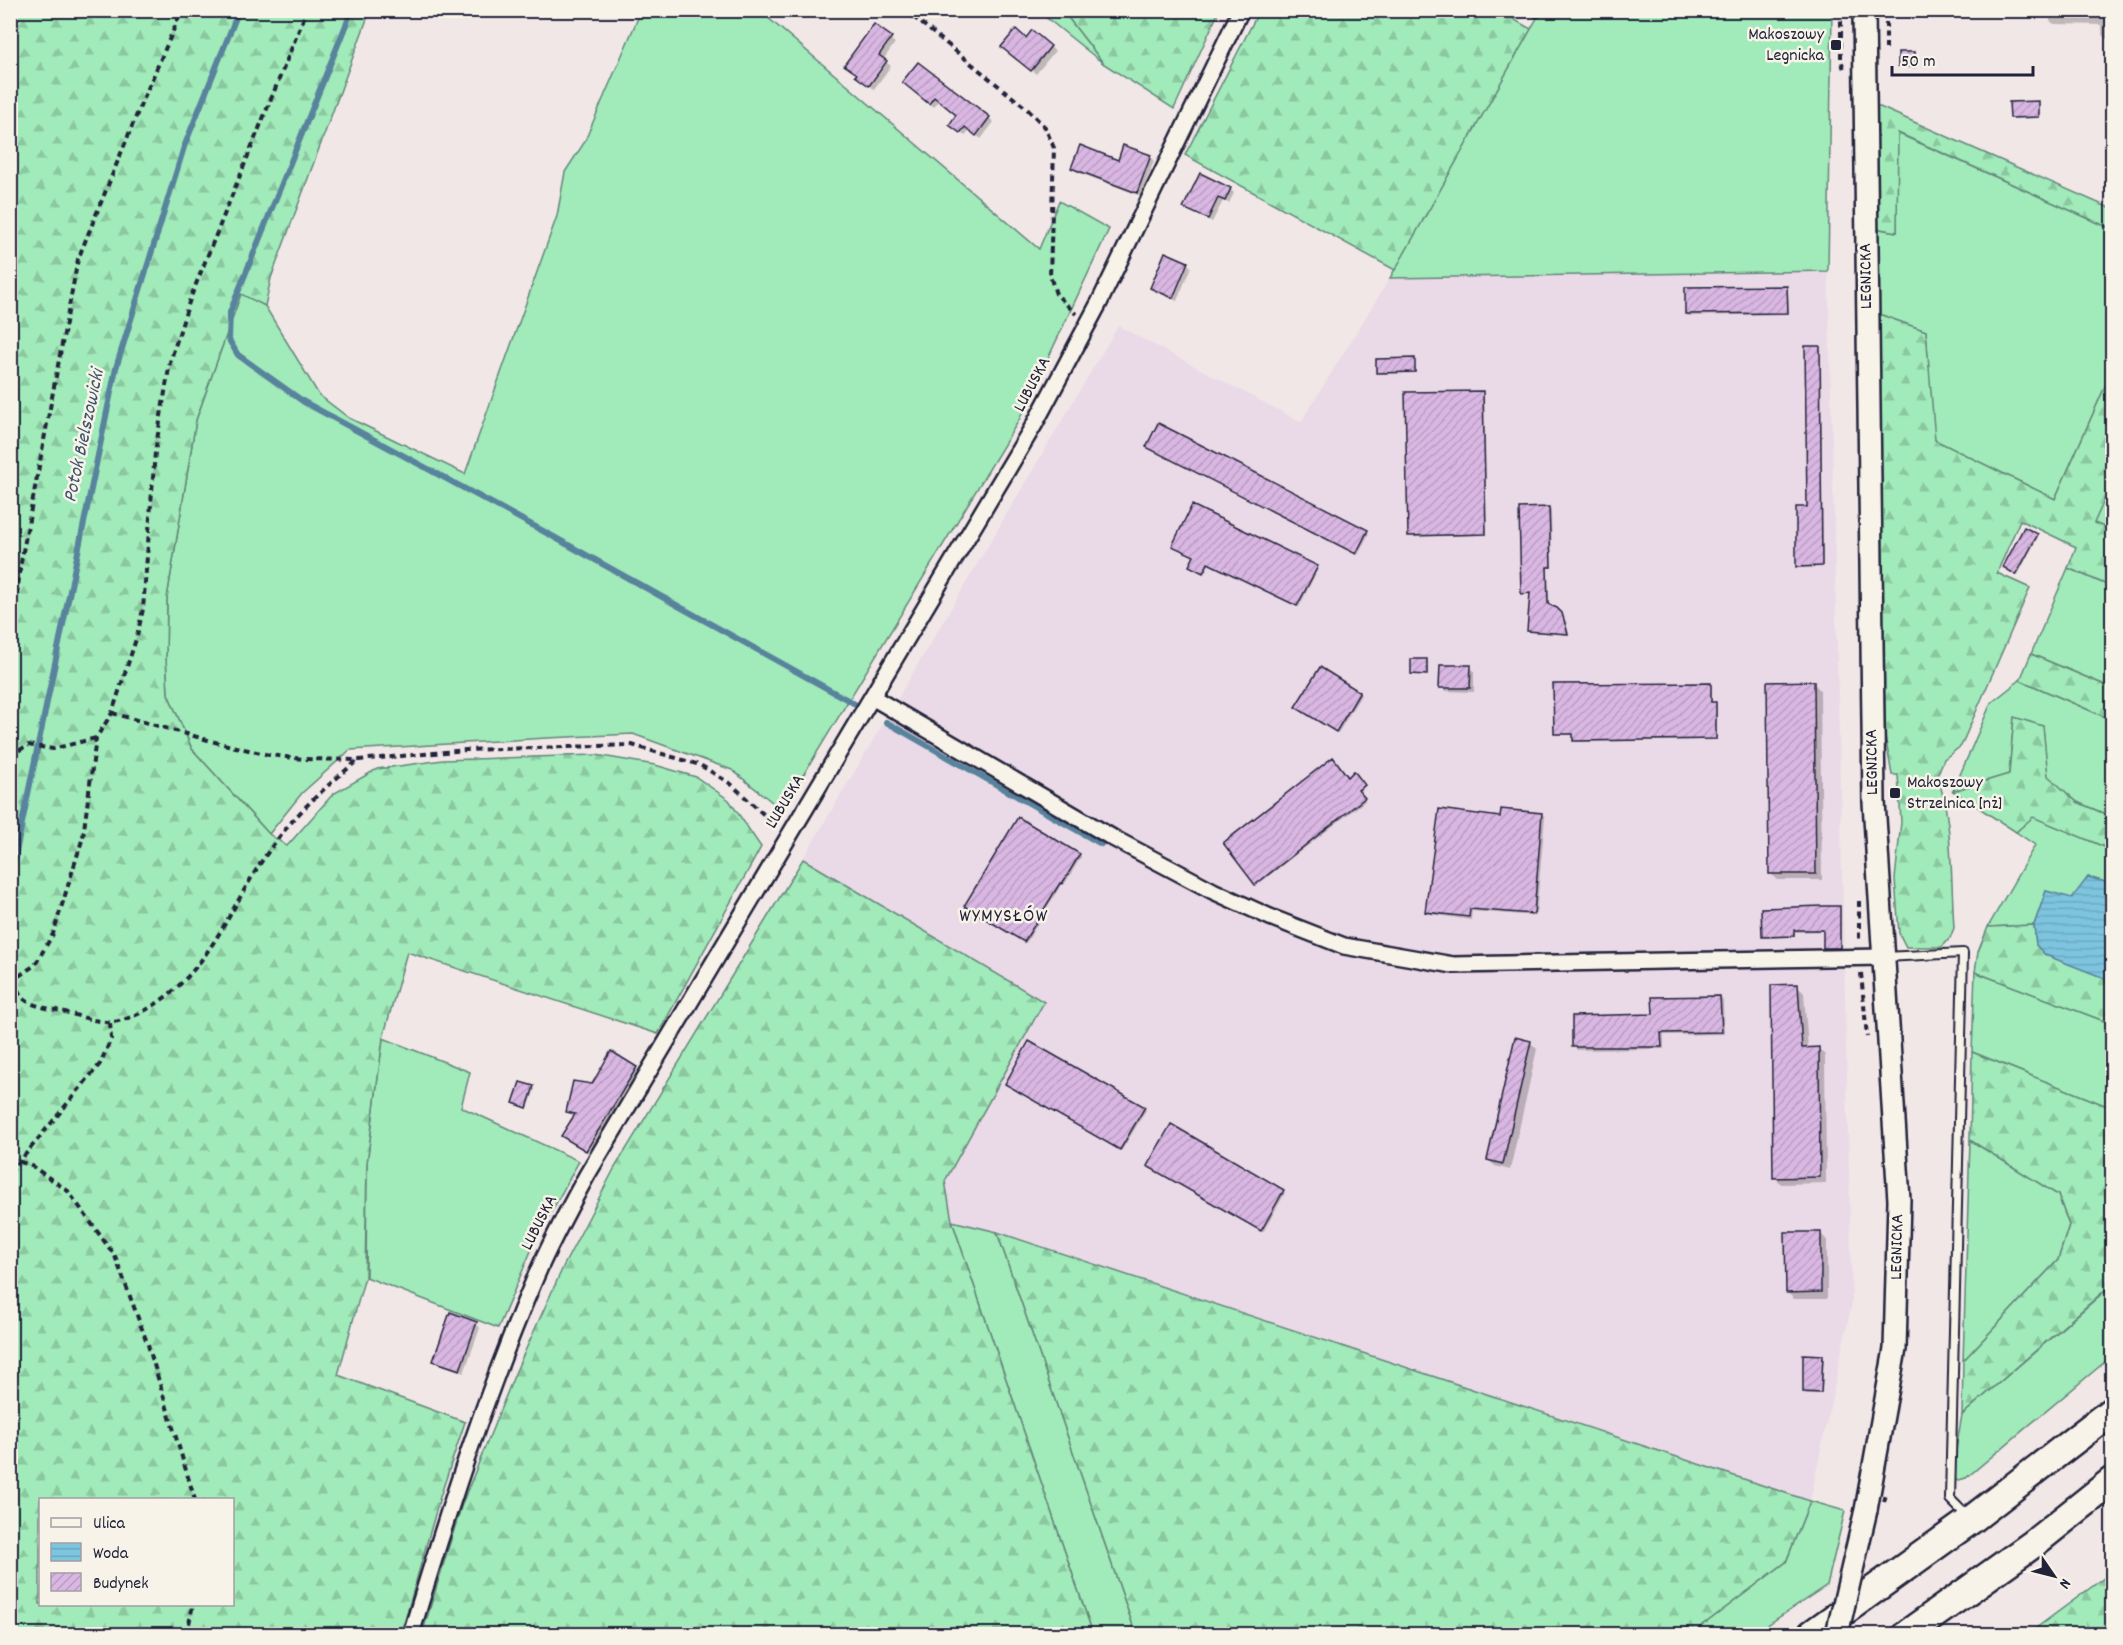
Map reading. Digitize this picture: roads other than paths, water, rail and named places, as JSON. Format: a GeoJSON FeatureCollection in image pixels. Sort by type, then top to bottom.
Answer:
{"type":"FeatureCollection","features":[{"type":"Feature","properties":{"kind":"highway"},"geometry":{"type":"LineString","coordinates":[[1812,1635],[1971,1521],[2112,1410]]}},
{"type":"Feature","properties":{"kind":"highway"},"geometry":{"type":"LineString","coordinates":[[1908,1635],[2033,1544],[2112,1482]]}},
{"type":"Feature","properties":{"kind":"main road","name":"LEGNICKA"},"geometry":{"type":"LineString","coordinates":[[1837,1635],[1866,1510],[1885,1413],[1894,1349],[1898,1275],[1899,1200],[1874,802],[1864,10]]}},
{"type":"Feature","properties":{"kind":"street","name":"LUBUSKA"},"geometry":{"type":"LineString","coordinates":[[411,1635],[447,1517],[492,1389],[532,1285],[587,1174],[1034,425],[1087,325],[1241,10]]}},
{"type":"Feature","properties":{"kind":"street"},"geometry":{"type":"LineString","coordinates":[[872,697],[1113,838],[1213,891],[1270,917],[1344,946],[1453,965],[1883,957]]}},
{"type":"Feature","properties":{"kind":"lane"},"geometry":{"type":"LineString","coordinates":[[1883,957],[1963,953],[1950,1499],[1971,1521]]}},
{"type":"Feature","properties":{"kind":"water"},"geometry":{"type":"Polygon","coordinates":[[[2088,877],[2112,884],[2112,981],[2045,955],[2036,945],[2034,925],[2046,891],[2072,898],[2088,877]]]}},
{"type":"Feature","properties":{"kind":"waterway","name":"Potok Bielszowicki"},"geometry":{"type":"LineString","coordinates":[[10,881],[116,368],[184,147],[239,10]]}},
{"type":"Feature","properties":{"kind":"waterway"},"geometry":{"type":"LineString","coordinates":[[352,10],[230,312],[229,340],[238,355],[304,402],[855,704]]}},
{"type":"Feature","properties":{"kind":"waterway"},"geometry":{"type":"LineString","coordinates":[[886,722],[1101,844]]}},
{"type":"Feature","properties":{"kind":"place","name":"Makoszowy Legnicka"},"geometry":{"type":"Point","coordinates":[1836,45]}},
{"type":"Feature","properties":{"kind":"place","name":"Makoszowy Strzelnica [nż]"},"geometry":{"type":"Point","coordinates":[1895,793]}},
{"type":"Feature","properties":{"kind":"district","name":"WYMYSŁÓW"},"geometry":{"type":"Point","coordinates":[1004,917]}}]}
